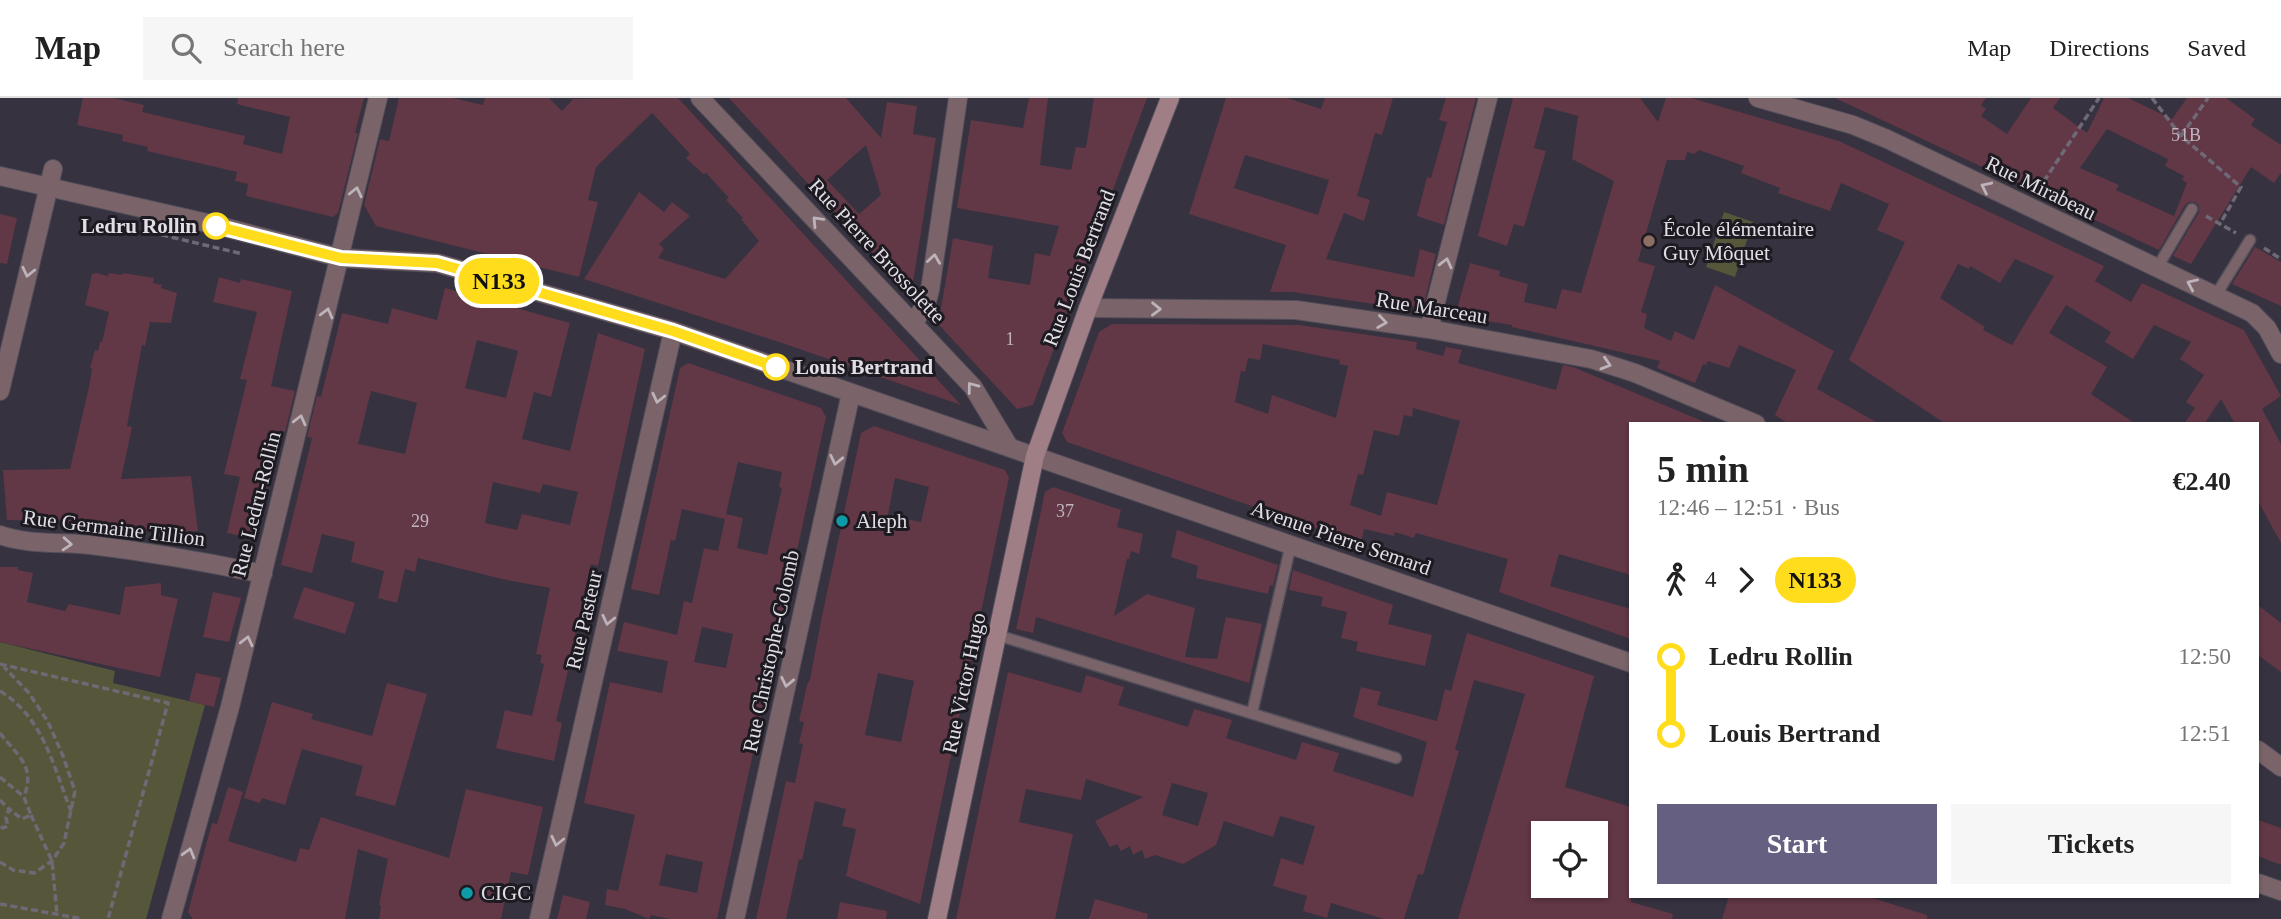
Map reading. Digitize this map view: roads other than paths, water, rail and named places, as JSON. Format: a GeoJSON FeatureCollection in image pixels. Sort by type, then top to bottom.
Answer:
{"type":"FeatureCollection","features":[{"type":"Feature","properties":{"kind":"main road","name":"Rue Louis Bertrand"},"geometry":{"type":"LineString","coordinates":[[1035,456],[1087,307],[1170,98]]}},
{"type":"Feature","properties":{"kind":"main road","name":"Rue Victor Hugo"},"geometry":{"type":"LineString","coordinates":[[937,919],[1035,456]]}},
{"type":"Feature","properties":{"kind":"street","name":"Rue Ledru-Rollin"},"geometry":{"type":"LineString","coordinates":[[171,919],[230,707],[378,98]]}},
{"type":"Feature","properties":{"kind":"street","name":"Rue Pierre Brossolette"},"geometry":{"type":"LineString","coordinates":[[700,98],[974,387],[1008,445]]}},
{"type":"Feature","properties":{"kind":"street"},"geometry":{"type":"LineString","coordinates":[[914,323],[930,290],[958,98]]}},
{"type":"Feature","properties":{"kind":"street"},"geometry":{"type":"LineString","coordinates":[[1429,329],[1488,98]]}},
{"type":"Feature","properties":{"kind":"street","name":"Rue Mirabeau"},"geometry":{"type":"LineString","coordinates":[[1758,98],[1853,125],[1887,139],[2216,295],[2252,313],[2267,328],[2281,354]]}},
{"type":"Feature","properties":{"kind":"street"},"geometry":{"type":"LineString","coordinates":[[0,391],[53,169]]}},
{"type":"Feature","properties":{"kind":"street","name":"Avenue Pierre Semard"},"geometry":{"type":"LineString","coordinates":[[0,176],[216,225],[341,258],[437,263],[673,331],[1629,662]]}},
{"type":"Feature","properties":{"kind":"street","name":"Rue Marceau"},"geometry":{"type":"LineString","coordinates":[[1087,307],[1296,310],[1429,329],[1591,359],[1635,373],[1751,422]]}},
{"type":"Feature","properties":{"kind":"street","name":"Rue Pasteur"},"geometry":{"type":"LineString","coordinates":[[539,919],[673,331]]}},
{"type":"Feature","properties":{"kind":"street","name":"Rue Christophe-Colomb"},"geometry":{"type":"LineString","coordinates":[[735,919],[851,393]]}},
{"type":"Feature","properties":{"kind":"street","name":"Rue Germaine Tillion"},"geometry":{"type":"LineString","coordinates":[[0,535],[22,540],[88,545],[190,559],[263,574]]}},
{"type":"Feature","properties":{"kind":"street"},"geometry":{"type":"LineString","coordinates":[[2259,751],[2281,767]]}},
{"type":"Feature","properties":{"kind":"street"},"geometry":{"type":"LineString","coordinates":[[2259,883],[2281,891]]}},
{"type":"Feature","properties":{"kind":"lane"},"geometry":{"type":"LineString","coordinates":[[2157,268],[2192,209]]}},
{"type":"Feature","properties":{"kind":"lane"},"geometry":{"type":"LineString","coordinates":[[2216,295],[2250,240]]}},
{"type":"Feature","properties":{"kind":"lane"},"geometry":{"type":"LineString","coordinates":[[1252,713],[1291,544]]}},
{"type":"Feature","properties":{"kind":"lane"},"geometry":{"type":"LineString","coordinates":[[998,635],[1396,758]]}},
{"type":"Feature","properties":{"kind":"place","name":"Ledru Rollin"},"geometry":{"type":"Point","coordinates":[216,226]}},
{"type":"Feature","properties":{"kind":"place","name":"École élémentaire Guy Môquet"},"geometry":{"type":"Point","coordinates":[1649,241]}},
{"type":"Feature","properties":{"kind":"place","name":"Louis Bertrand"},"geometry":{"type":"Point","coordinates":[776,367]}},
{"type":"Feature","properties":{"kind":"place","name":"Aleph"},"geometry":{"type":"Point","coordinates":[842,521]}},
{"type":"Feature","properties":{"kind":"place","name":"CIGC"},"geometry":{"type":"Point","coordinates":[467,893]}}]}
